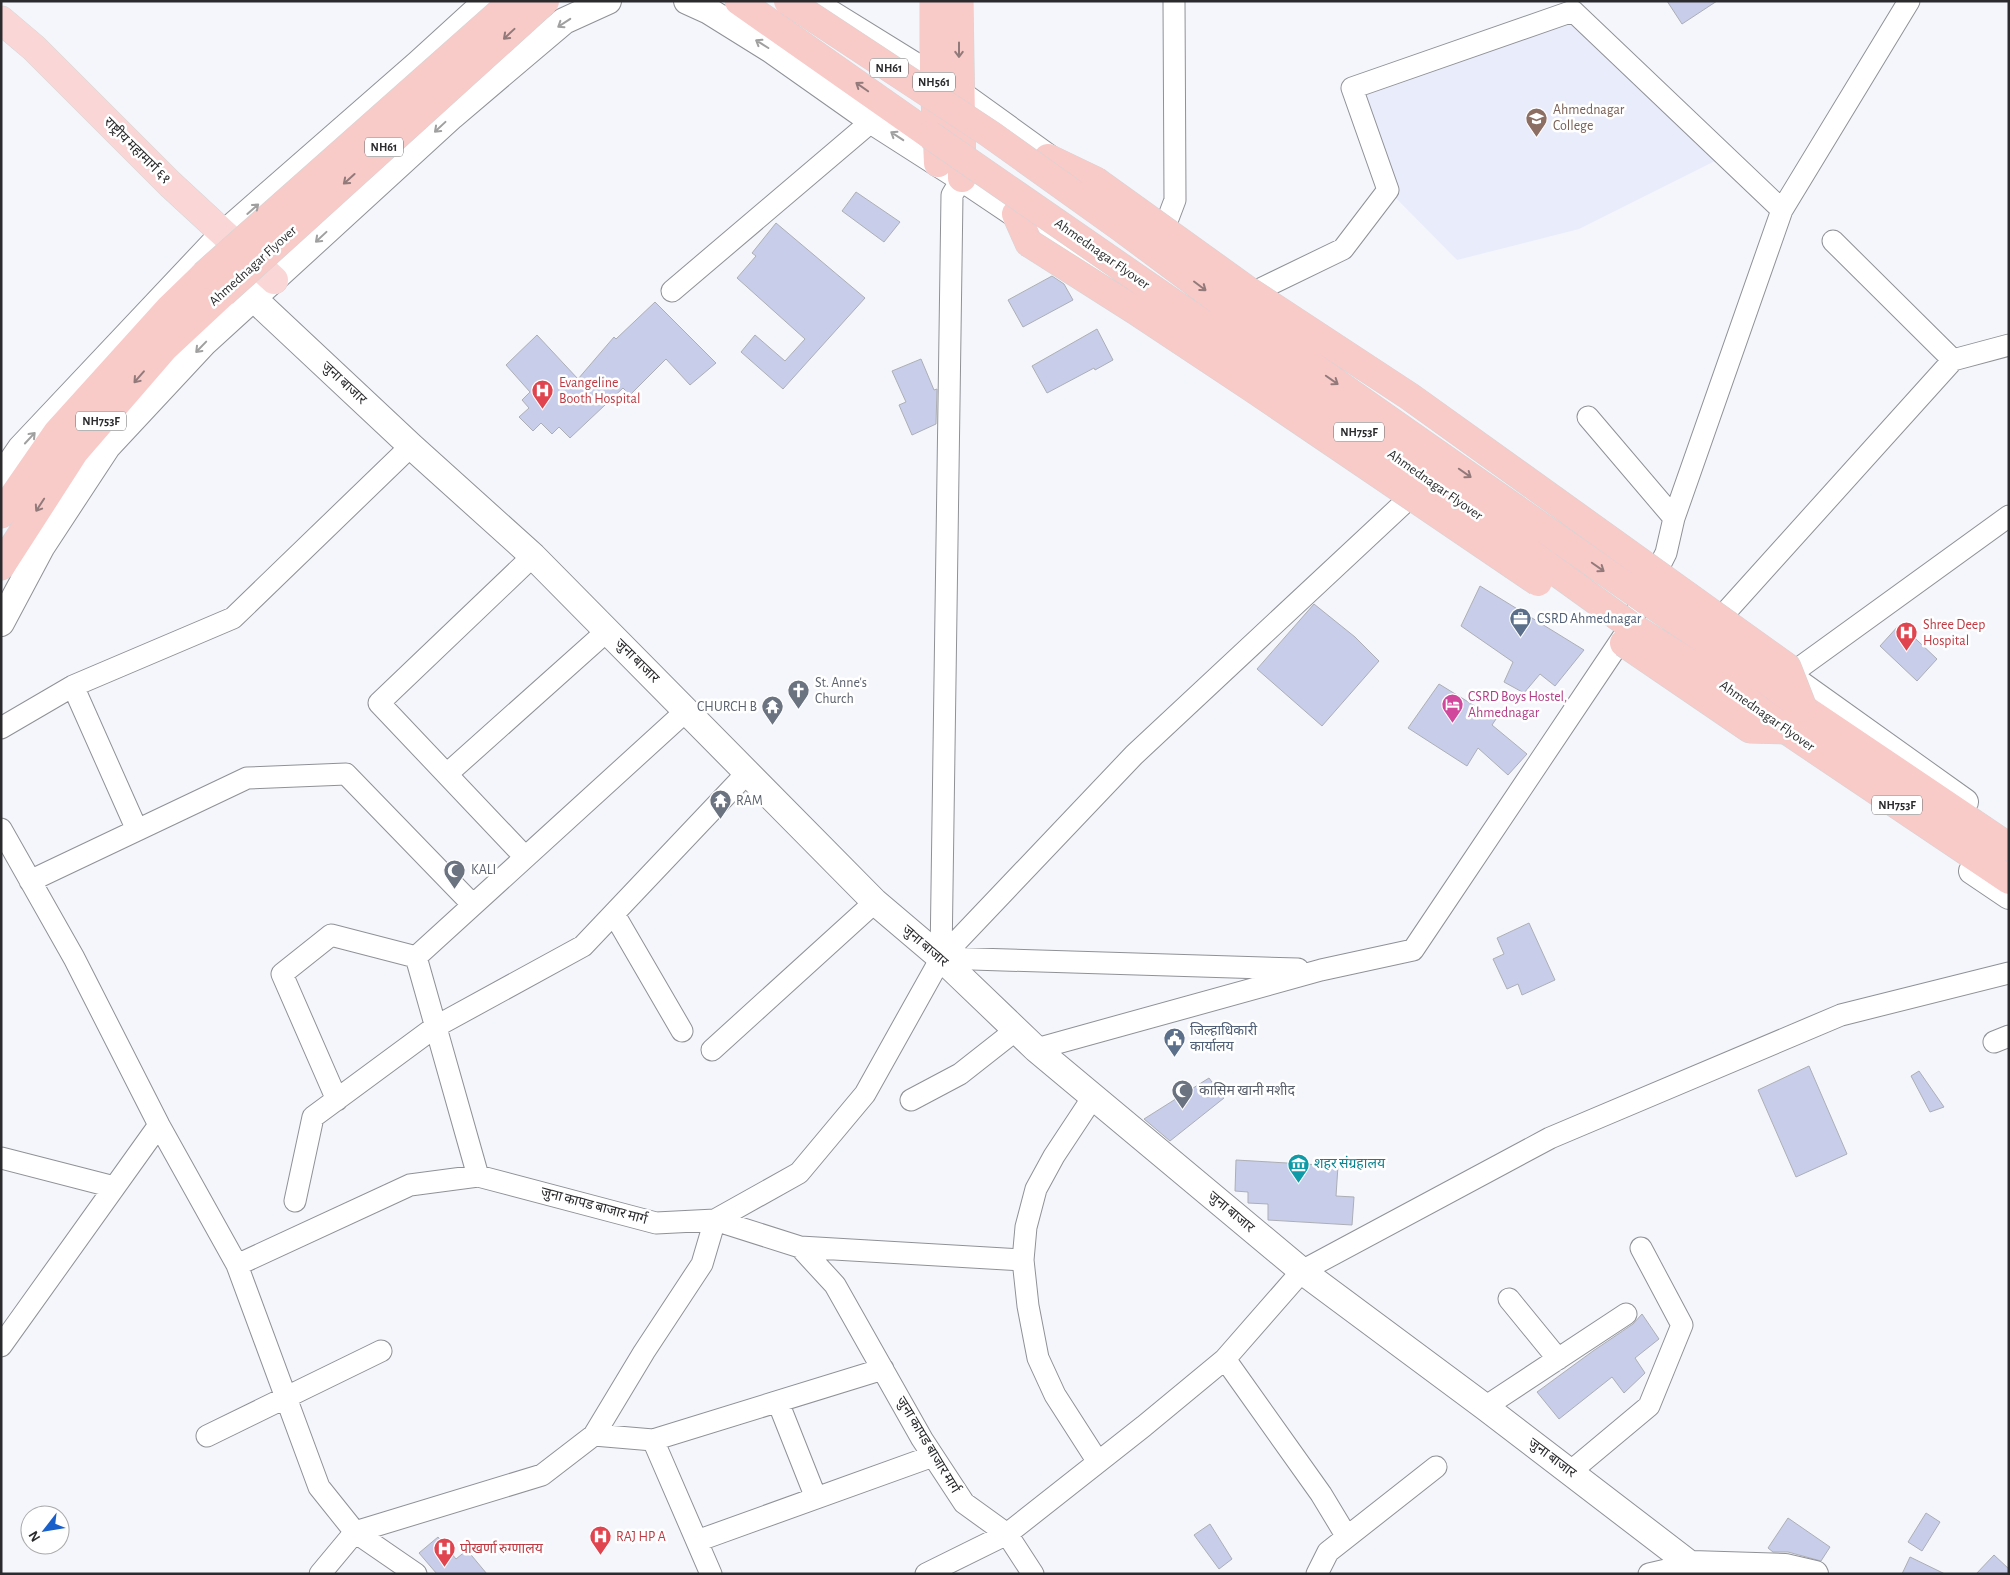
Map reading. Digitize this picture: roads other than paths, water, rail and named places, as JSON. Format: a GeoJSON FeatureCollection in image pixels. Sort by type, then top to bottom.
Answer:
{"type":"FeatureCollection","features":[{"type":"Feature","properties":{"kind":"highway","name":"Ahmednagar Flyover"},"geometry":{"type":"LineString","coordinates":[[1,514],[57,433],[163,315],[513,1]]}},
{"type":"Feature","properties":{"kind":"highway","name":"Ahmednagar Flyover"},"geometry":{"type":"LineString","coordinates":[[1,566],[74,451],[164,348],[210,274],[545,1]]}},
{"type":"Feature","properties":{"kind":"highway","name":"Ahmednagar Flyover"},"geometry":{"type":"LineString","coordinates":[[739,1],[1419,473],[1631,626],[1729,688],[1786,730],[2009,880]]}},
{"type":"Feature","properties":{"kind":"highway","name":"Ahmednagar Flyover"},"geometry":{"type":"LineString","coordinates":[[788,1],[990,134],[1221,302],[1650,603],[2009,846]]}},
{"type":"Feature","properties":{"kind":"highway","name":"NH561"},"geometry":{"type":"LineString","coordinates":[[934,1],[934,78],[938,162]]}},
{"type":"Feature","properties":{"kind":"highway"},"geometry":{"type":"LineString","coordinates":[[957,187],[958,1]]}},
{"type":"Feature","properties":{"kind":"highway"},"geometry":{"type":"LineString","coordinates":[[1048,158],[1096,181],[1249,291],[1409,396],[1787,667],[1804,708]]}},
{"type":"Feature","properties":{"kind":"highway"},"geometry":{"type":"LineString","coordinates":[[1016,214],[1029,244],[1136,311],[1486,545],[1750,729],[1786,730]]}},
{"type":"Feature","properties":{"kind":"main road","name":"राष्ट्रीय महामार्ग ६१"},"geometry":{"type":"LineString","coordinates":[[1,20],[34,48],[170,184],[274,280]]}},
{"type":"Feature","properties":{"kind":"street"},"geometry":{"type":"LineString","coordinates":[[1,478],[21,448],[210,274],[224,234],[487,1]]}},
{"type":"Feature","properties":{"kind":"street"},"geometry":{"type":"LineString","coordinates":[[1,623],[42,546],[107,447],[204,343],[252,297],[274,280],[452,116],[564,21],[608,1]]}},
{"type":"Feature","properties":{"kind":"street"},"geometry":{"type":"LineString","coordinates":[[687,1],[709,11],[770,49],[872,121],[938,162],[957,187],[1016,214],[1261,380],[1625,634],[2009,896]]}},
{"type":"Feature","properties":{"kind":"street"},"geometry":{"type":"LineString","coordinates":[[812,1],[959,93],[1048,158],[1653,580],[2009,833]]}},
{"type":"Feature","properties":{"kind":"street"},"geometry":{"type":"LineString","coordinates":[[1161,237],[1175,200],[1174,1]]}},
{"type":"Feature","properties":{"kind":"street"},"geometry":{"type":"LineString","coordinates":[[1036,1049],[1321,970],[1412,950],[1625,634],[1666,553],[1674,518],[1782,210],[1910,1]]}},
{"type":"Feature","properties":{"kind":"street"},"geometry":{"type":"LineString","coordinates":[[1246,296],[1343,249],[1388,190],[1352,88],[1572,6],[1782,210]]}},
{"type":"Feature","properties":{"kind":"street"},"geometry":{"type":"LineString","coordinates":[[672,291],[872,121]]}},
{"type":"Feature","properties":{"kind":"street"},"geometry":{"type":"LineString","coordinates":[[941,958],[957,187]]}},
{"type":"Feature","properties":{"kind":"street"},"geometry":{"type":"LineString","coordinates":[[1833,241],[1953,360]]}},
{"type":"Feature","properties":{"kind":"street","name":"जुना बाजार"},"geometry":{"type":"LineString","coordinates":[[210,274],[252,297],[411,446],[533,556],[875,902],[941,958],[1036,1049],[1302,1271],[1698,1569]]}},
{"type":"Feature","properties":{"kind":"street"},"geometry":{"type":"LineString","coordinates":[[1715,624],[1953,360],[2009,346]]}},
{"type":"Feature","properties":{"kind":"street"},"geometry":{"type":"LineString","coordinates":[[1588,417],[1674,518]]}},
{"type":"Feature","properties":{"kind":"street"},"geometry":{"type":"LineString","coordinates":[[1,728],[73,686],[233,618],[411,446]]}},
{"type":"Feature","properties":{"kind":"street"},"geometry":{"type":"LineString","coordinates":[[320,1574],[355,1532],[542,1475],[594,1434],[644,1352],[702,1264],[715,1220],[799,1173],[865,1094],[941,958],[1134,755],[1418,490]]}},
{"type":"Feature","properties":{"kind":"street"},"geometry":{"type":"LineString","coordinates":[[1788,676],[2009,516]]}},
{"type":"Feature","properties":{"kind":"street"},"geometry":{"type":"LineString","coordinates":[[526,857],[379,703],[533,556]]}},
{"type":"Feature","properties":{"kind":"street"},"geometry":{"type":"LineString","coordinates":[[447,774],[607,631]]}},
{"type":"Feature","properties":{"kind":"street"},"geometry":{"type":"LineString","coordinates":[[73,686],[137,830]]}},
{"type":"Feature","properties":{"kind":"street"},"geometry":{"type":"LineString","coordinates":[[416,957],[686,711]]}},
{"type":"Feature","properties":{"kind":"street"},"geometry":{"type":"LineString","coordinates":[[295,1201],[313,1117],[435,1027],[583,946],[747,773]]}},
{"type":"Feature","properties":{"kind":"street"},"geometry":{"type":"LineString","coordinates":[[30,881],[247,778],[346,774],[473,905]]}},
{"type":"Feature","properties":{"kind":"street"},"geometry":{"type":"LineString","coordinates":[[1,829],[74,958],[159,1125],[237,1265],[320,1487],[355,1532],[416,1574]]}},
{"type":"Feature","properties":{"kind":"street"},"geometry":{"type":"LineString","coordinates":[[712,1050],[875,902]]}},
{"type":"Feature","properties":{"kind":"street"},"geometry":{"type":"LineString","coordinates":[[614,914],[682,1031]]}},
{"type":"Feature","properties":{"kind":"street"},"geometry":{"type":"LineString","coordinates":[[337,1100],[282,974],[331,935],[416,957]]}},
{"type":"Feature","properties":{"kind":"street"},"geometry":{"type":"LineString","coordinates":[[416,957],[478,1176]]}},
{"type":"Feature","properties":{"kind":"street"},"geometry":{"type":"LineString","coordinates":[[941,958],[1321,970]]}},
{"type":"Feature","properties":{"kind":"street"},"geometry":{"type":"LineString","coordinates":[[926,1574],[1007,1534],[1098,1462],[1225,1359],[1302,1271],[1550,1138],[1841,1014],[2009,973]]}},
{"type":"Feature","properties":{"kind":"street"},"geometry":{"type":"LineString","coordinates":[[912,1100],[960,1074],[1016,1030]]}},
{"type":"Feature","properties":{"kind":"street"},"geometry":{"type":"LineString","coordinates":[[1093,1097],[1054,1156],[1036,1189],[1026,1227],[1024,1260],[1028,1306],[1038,1358],[1055,1395],[1098,1462]]}},
{"type":"Feature","properties":{"kind":"street"},"geometry":{"type":"LineString","coordinates":[[1,1346],[159,1125]]}},
{"type":"Feature","properties":{"kind":"street"},"geometry":{"type":"LineString","coordinates":[[1,1158],[114,1188]]}},
{"type":"Feature","properties":{"kind":"street","name":"जुना कापड बाजार मार्ग"},"geometry":{"type":"LineString","coordinates":[[237,1265],[410,1186],[478,1176],[656,1223],[715,1220],[800,1247],[835,1285],[933,1456],[964,1503],[1007,1534],[1033,1574]]}},
{"type":"Feature","properties":{"kind":"street"},"geometry":{"type":"LineString","coordinates":[[800,1247],[1024,1260]]}},
{"type":"Feature","properties":{"kind":"street"},"geometry":{"type":"LineString","coordinates":[[1570,1472],[1649,1406],[1682,1324],[1641,1248]]}},
{"type":"Feature","properties":{"kind":"street"},"geometry":{"type":"LineString","coordinates":[[1509,1299],[1558,1359]]}},
{"type":"Feature","properties":{"kind":"street"},"geometry":{"type":"LineString","coordinates":[[1485,1407],[1626,1314]]}},
{"type":"Feature","properties":{"kind":"street"},"geometry":{"type":"LineString","coordinates":[[207,1436],[381,1351]]}},
{"type":"Feature","properties":{"kind":"street"},"geometry":{"type":"LineString","coordinates":[[1225,1359],[1321,1494],[1347,1537]]}},
{"type":"Feature","properties":{"kind":"street"},"geometry":{"type":"LineString","coordinates":[[594,1434],[653,1440],[883,1369]]}},
{"type":"Feature","properties":{"kind":"street"},"geometry":{"type":"LineString","coordinates":[[778,1402],[816,1498]]}},
{"type":"Feature","properties":{"kind":"street"},"geometry":{"type":"LineString","coordinates":[[653,1440],[711,1574]]}},
{"type":"Feature","properties":{"kind":"street"},"geometry":{"type":"LineString","coordinates":[[696,1541],[933,1456]]}},
{"type":"Feature","properties":{"kind":"street"},"geometry":{"type":"LineString","coordinates":[[1317,1574],[1328,1552],[1436,1468]]}},
{"type":"Feature","properties":{"kind":"street"},"geometry":{"type":"LineString","coordinates":[[1649,1574],[1698,1569],[1786,1567],[1815,1574]]}},
{"type":"Feature","properties":{"kind":"place","name":"Ahmednagar College"},"geometry":{"type":"Point","coordinates":[1537,137]}},
{"type":"Feature","properties":{"kind":"place","name":"Evangeline Booth Hospital"},"geometry":{"type":"Point","coordinates":[543,410]}},
{"type":"Feature","properties":{"kind":"place","name":"CSRD Ahmednagar"},"geometry":{"type":"Point","coordinates":[1521,638]}},
{"type":"Feature","properties":{"kind":"place","name":"Shree Deep Hospital"},"geometry":{"type":"Point","coordinates":[1907,652]}},
{"type":"Feature","properties":{"kind":"place","name":"St. Anne's Church"},"geometry":{"type":"Point","coordinates":[799,710]}},
{"type":"Feature","properties":{"kind":"place","name":"CSRD Boys Hostel, Ahmednagar"},"geometry":{"type":"Point","coordinates":[1452,724]}},
{"type":"Feature","properties":{"kind":"place","name":"CHURCH B"},"geometry":{"type":"Point","coordinates":[773,726]}},
{"type":"Feature","properties":{"kind":"place","name":"RAM"},"geometry":{"type":"Point","coordinates":[720,820]}},
{"type":"Feature","properties":{"kind":"place","name":"KALI"},"geometry":{"type":"Point","coordinates":[455,889]}},
{"type":"Feature","properties":{"kind":"place","name":"जिल्हाधिकारी कार्यालय"},"geometry":{"type":"Point","coordinates":[1174,1058]}},
{"type":"Feature","properties":{"kind":"place","name":"कासिम खानी मशीद"},"geometry":{"type":"Point","coordinates":[1183,1110]}},
{"type":"Feature","properties":{"kind":"place","name":"शहर संग्रहालय"},"geometry":{"type":"Point","coordinates":[1298,1183]}},
{"type":"Feature","properties":{"kind":"place","name":"RAJ HP A"},"geometry":{"type":"Point","coordinates":[600,1556]}},
{"type":"Feature","properties":{"kind":"place","name":"पोखर्णा रुग्णालय"},"geometry":{"type":"Point","coordinates":[444,1568]}}]}
